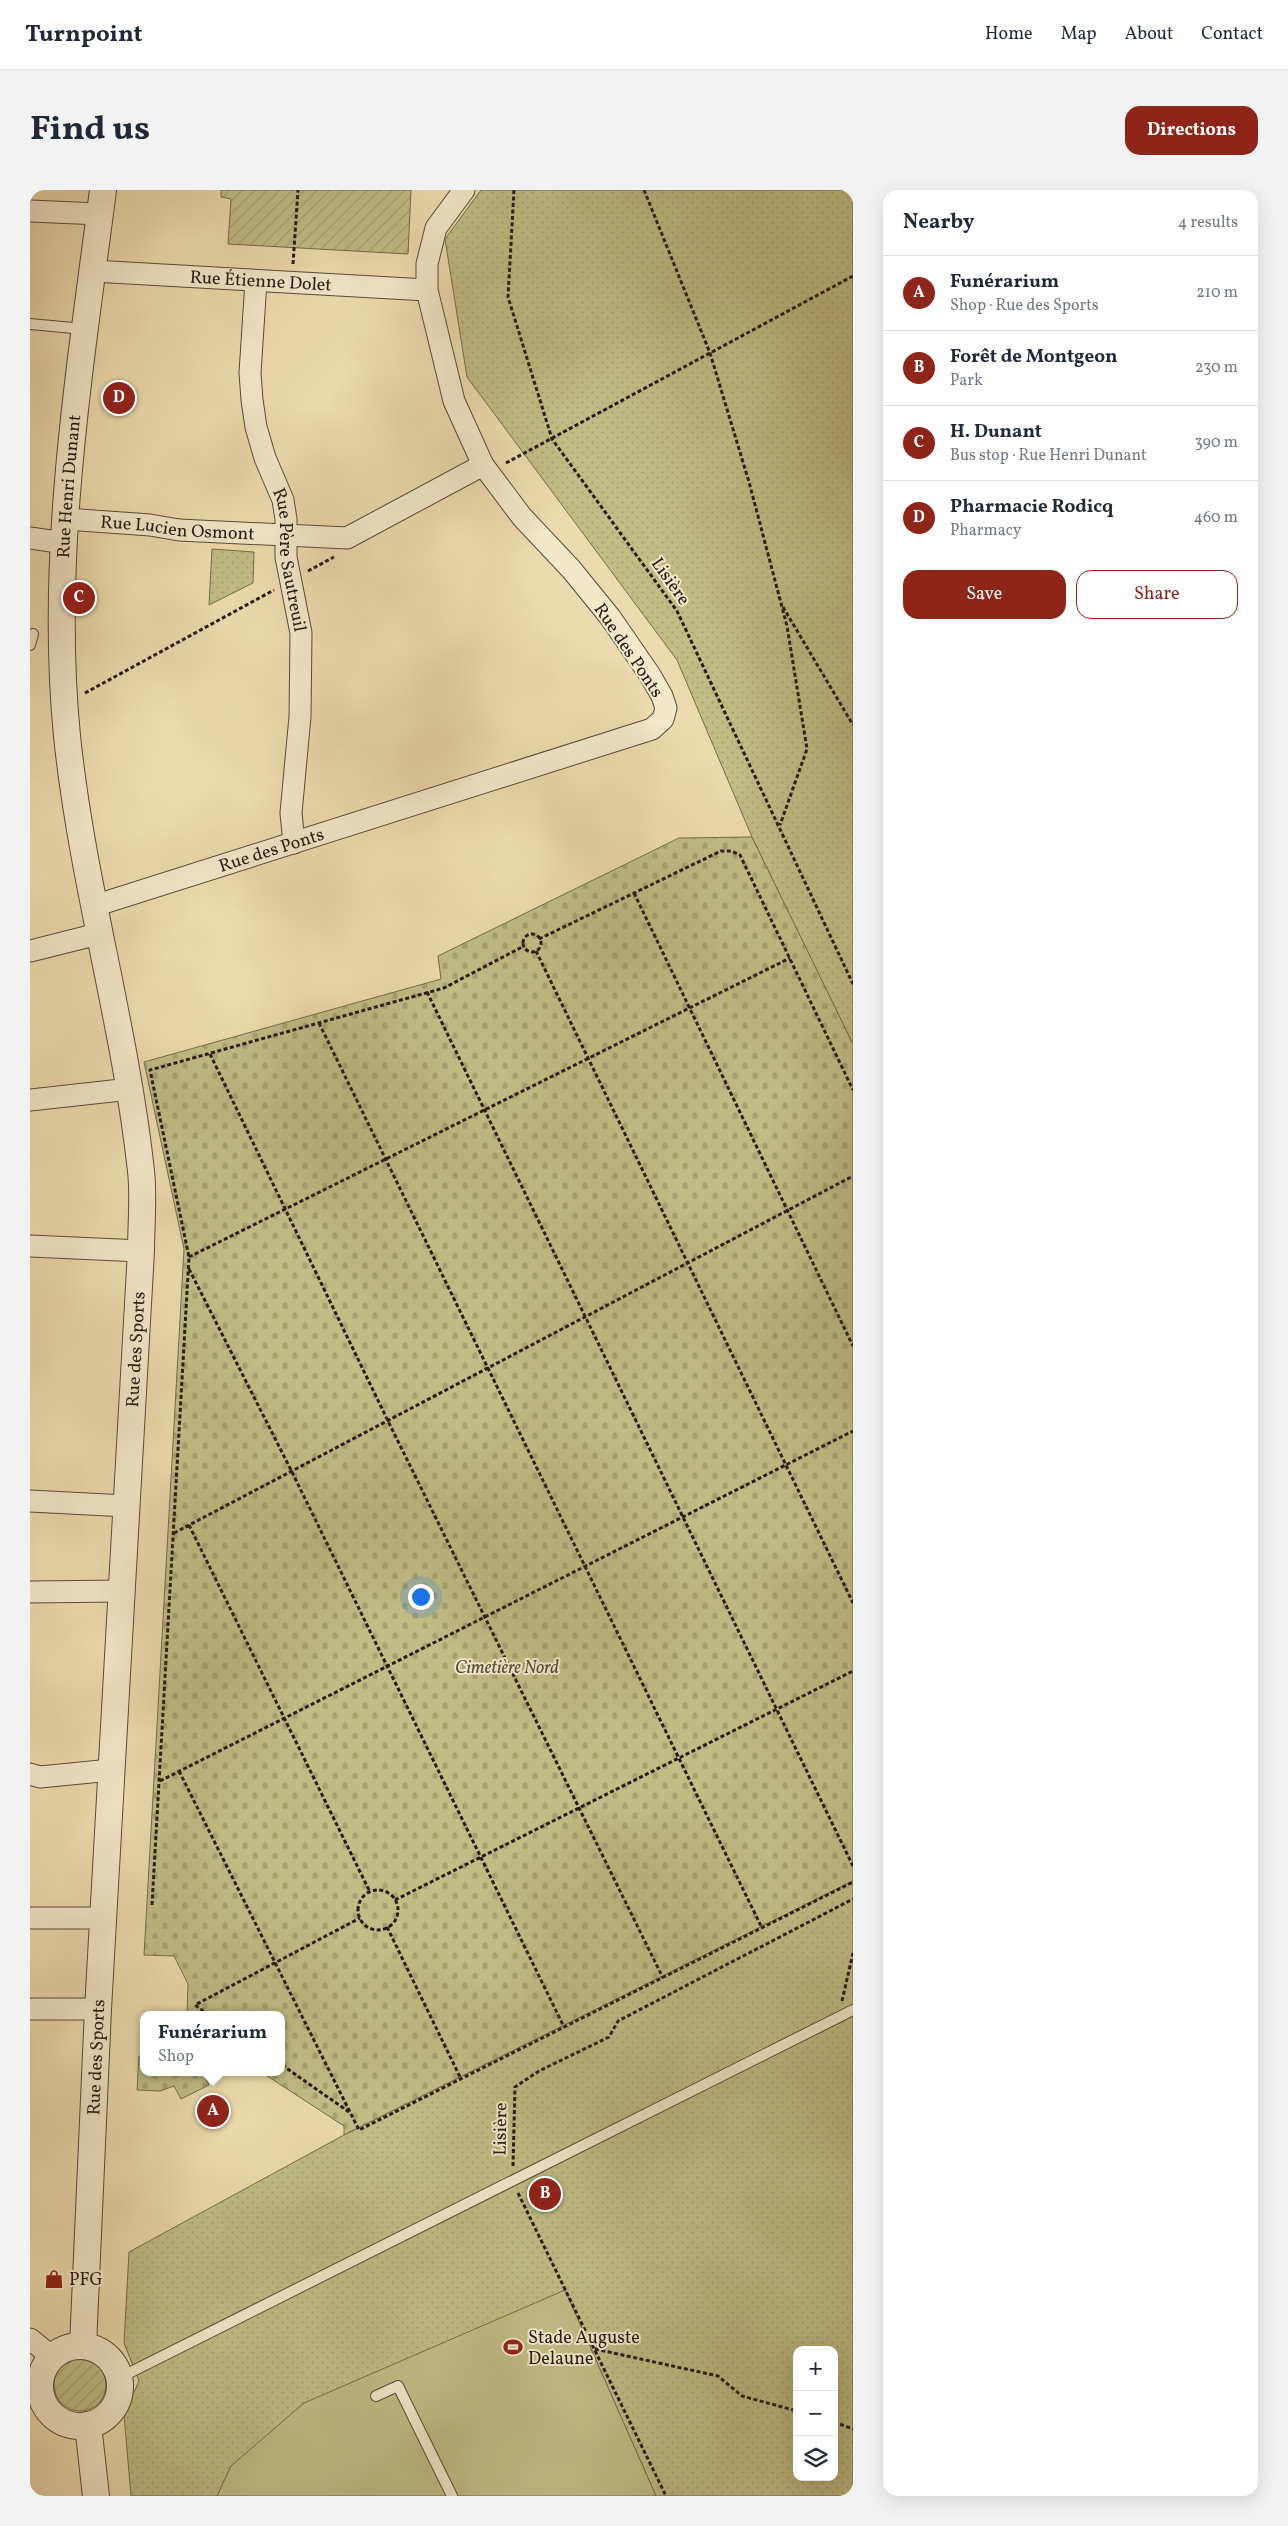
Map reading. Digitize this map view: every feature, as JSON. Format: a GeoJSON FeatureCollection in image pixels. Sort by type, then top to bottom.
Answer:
{"type":"FeatureCollection","features":[{"type":"Feature","properties":{"kind":"street","name":"Rue des Ponts"},"geometry":{"type":"LineString","coordinates":[[94,906],[652,729],[663,719],[666,708],[662,696],[610,617],[570,569],[522,517],[486,469],[454,401],[428,290],[427,264],[436,228],[464,190]]}},
{"type":"Feature","properties":{"kind":"street"},"geometry":{"type":"LineString","coordinates":[[30,211],[101,202]]}},
{"type":"Feature","properties":{"kind":"street","name":"Rue Henri Dunant"},"geometry":{"type":"LineString","coordinates":[[98,934],[69,754],[60,616],[65,531],[85,329],[101,202]]}},
{"type":"Feature","properties":{"kind":"street","name":"Rue Étienne Dolet"},"geometry":{"type":"LineString","coordinates":[[93,271],[428,290]]}},
{"type":"Feature","properties":{"kind":"street","name":"Rue Père Sautreuil"},"geometry":{"type":"LineString","coordinates":[[256,280],[250,373],[252,400],[256,427],[265,458],[283,500],[286,519],[286,556],[301,633],[300,717],[291,813],[294,843]]}},
{"type":"Feature","properties":{"kind":"street","name":"Rue Lucien Osmont"},"geometry":{"type":"LineString","coordinates":[[30,538],[65,531],[150,525],[161,528],[347,538],[486,469]]}},
{"type":"Feature","properties":{"kind":"street"},"geometry":{"type":"LineString","coordinates":[[30,951],[98,934]]}},
{"type":"Feature","properties":{"kind":"street","name":"Rue des Sports"},"geometry":{"type":"LineString","coordinates":[[83,2346],[98,2009],[141,1251],[141,1174],[130,1090],[98,934]]}},
{"type":"Feature","properties":{"kind":"street"},"geometry":{"type":"LineString","coordinates":[[30,1100],[130,1090]]}},
{"type":"Feature","properties":{"kind":"street"},"geometry":{"type":"LineString","coordinates":[[30,1246],[141,1251]]}},
{"type":"Feature","properties":{"kind":"street"},"geometry":{"type":"LineString","coordinates":[[30,1501],[126,1506]]}},
{"type":"Feature","properties":{"kind":"street"},"geometry":{"type":"LineString","coordinates":[[30,1592],[122,1592]]}},
{"type":"Feature","properties":{"kind":"street"},"geometry":{"type":"LineString","coordinates":[[30,1774],[40,1777],[112,1770]]}},
{"type":"Feature","properties":{"kind":"street"},"geometry":{"type":"LineString","coordinates":[[30,1918],[103,1918]]}},
{"type":"Feature","properties":{"kind":"street"},"geometry":{"type":"LineString","coordinates":[[30,2009],[98,2009]]}},
{"type":"Feature","properties":{"kind":"street"},"geometry":{"type":"LineString","coordinates":[[30,2338],[52,2357]]}},
{"type":"Feature","properties":{"kind":"street"},"geometry":{"type":"LineString","coordinates":[[83,2346],[93,2348],[106,2356],[116,2369],[120,2391],[116,2403],[109,2413],[99,2421],[88,2425],[67,2424],[58,2420],[44,2404],[35,2384],[52,2357],[66,2349],[83,2346]]}},
{"type":"Feature","properties":{"kind":"street"},"geometry":{"type":"LineString","coordinates":[[88,2425],[96,2496]]}},
{"type":"Feature","properties":{"kind":"lane"},"geometry":{"type":"LineString","coordinates":[[30,324],[85,329]]}},
{"type":"Feature","properties":{"kind":"lane"},"geometry":{"type":"LineString","coordinates":[[30,645],[33,634]]}},
{"type":"Feature","properties":{"kind":"lane"},"geometry":{"type":"LineString","coordinates":[[119,2378],[853,2010]]}},
{"type":"Feature","properties":{"kind":"lane"},"geometry":{"type":"LineString","coordinates":[[376,2396],[398,2386],[452,2496]]}},
{"type":"Feature","properties":{"kind":"path"},"geometry":{"type":"LineString","coordinates":[[292,283],[298,190]]}},
{"type":"Feature","properties":{"kind":"path","name":"Lisière"},"geometry":{"type":"LineString","coordinates":[[514,190],[508,297],[552,439],[677,611],[780,825],[853,984]]}},
{"type":"Feature","properties":{"kind":"path"},"geometry":{"type":"LineString","coordinates":[[644,190],[710,353],[749,482],[787,626],[807,749],[780,825]]}},
{"type":"Feature","properties":{"kind":"path"},"geometry":{"type":"LineString","coordinates":[[486,469],[552,439],[853,276]]}},
{"type":"Feature","properties":{"kind":"path"},"geometry":{"type":"LineString","coordinates":[[780,602],[853,725]]}},
{"type":"Feature","properties":{"kind":"path"},"geometry":{"type":"LineString","coordinates":[[539,938],[721,851],[731,851],[740,854],[853,1090]]}},
{"type":"Feature","properties":{"kind":"path"},"geometry":{"type":"LineString","coordinates":[[634,893],[853,1346]]}},
{"type":"Feature","properties":{"kind":"path"},"geometry":{"type":"LineString","coordinates":[[535,935],[539,938],[540,946],[536,951],[529,952],[524,946],[524,940],[527,936],[535,935]]}},
{"type":"Feature","properties":{"kind":"path"},"geometry":{"type":"LineString","coordinates":[[152,1905],[189,1257],[150,1070],[444,988],[524,946]]}},
{"type":"Feature","properties":{"kind":"path"},"geometry":{"type":"LineString","coordinates":[[536,951],[853,1603]]}},
{"type":"Feature","properties":{"kind":"path"},"geometry":{"type":"LineString","coordinates":[[189,1257],[790,958]]}},
{"type":"Feature","properties":{"kind":"path"},"geometry":{"type":"LineString","coordinates":[[427,992],[853,1866]]}},
{"type":"Feature","properties":{"kind":"path"},"geometry":{"type":"LineString","coordinates":[[319,1023],[762,1928]]}},
{"type":"Feature","properties":{"kind":"path"},"geometry":{"type":"LineString","coordinates":[[210,1054],[388,1421],[663,1978]]}},
{"type":"Feature","properties":{"kind":"path"},"geometry":{"type":"LineString","coordinates":[[174,1533],[853,1176]]}},
{"type":"Feature","properties":{"kind":"path"},"geometry":{"type":"LineString","coordinates":[[188,1268],[292,1472],[564,2027]]}},
{"type":"Feature","properties":{"kind":"path"},"geometry":{"type":"LineString","coordinates":[[159,1781],[853,1431]]}},
{"type":"Feature","properties":{"kind":"path"},"geometry":{"type":"LineString","coordinates":[[189,1525],[370,1892]]}},
{"type":"Feature","properties":{"kind":"path"},"geometry":{"type":"LineString","coordinates":[[395,1900],[853,1671]]}},
{"type":"Feature","properties":{"kind":"path"},"geometry":{"type":"LineString","coordinates":[[179,1771],[359,2130],[853,1882]]}},
{"type":"Feature","properties":{"kind":"path"},"geometry":{"type":"LineString","coordinates":[[384,1891],[395,1900],[396,1916],[387,1927],[373,1929],[365,1925],[360,1918],[359,1904],[370,1892],[384,1891]]}},
{"type":"Feature","properties":{"kind":"path","name":"Lisière"},"geometry":{"type":"LineString","coordinates":[[666,2496],[512,2182],[515,2087],[539,2072],[610,2038],[618,2021],[853,1899]]}},
{"type":"Feature","properties":{"kind":"path"},"geometry":{"type":"LineString","coordinates":[[203,2011],[195,2005],[360,1918]]}},
{"type":"Feature","properties":{"kind":"path"},"geometry":{"type":"LineString","coordinates":[[387,1927],[461,2079]]}},
{"type":"Feature","properties":{"kind":"path"},"geometry":{"type":"LineString","coordinates":[[839,2017],[853,1953]]}},
{"type":"Feature","properties":{"kind":"path"},"geometry":{"type":"LineString","coordinates":[[285,2067],[350,2112]]}},
{"type":"Feature","properties":{"kind":"path"},"geometry":{"type":"LineString","coordinates":[[594,2349],[718,2376],[742,2396],[793,2410]]}},
{"type":"Feature","properties":{"kind":"path"},"geometry":{"type":"LineString","coordinates":[[838,2423],[853,2429]]}},
{"type":"Feature","properties":{"kind":"green space"},"geometry":{"type":"Polygon","coordinates":[[[221,190],[411,190],[408,254],[228,244],[231,199],[221,197],[221,190]]]}},
{"type":"Feature","properties":{"kind":"green space"},"geometry":{"type":"Polygon","coordinates":[[[481,190],[853,190],[853,1044],[752,837],[677,660],[467,377],[445,239],[481,190]]]}},
{"type":"Feature","properties":{"kind":"green space"},"geometry":{"type":"Polygon","coordinates":[[[212,549],[254,552],[253,583],[209,605],[212,549]]]}},
{"type":"Feature","properties":{"kind":"green space","name":"Cimetière Nord"},"geometry":{"type":"Polygon","coordinates":[[[752,837],[853,1044],[853,1881],[344,2135],[344,2126],[267,2076],[285,2076],[285,2011],[187,2011],[188,1984],[174,1956],[144,1955],[184,1249],[144,1062],[441,979],[438,956],[679,838],[752,837]]]}},
{"type":"Feature","properties":{"kind":"green space"},"geometry":{"type":"Polygon","coordinates":[[[853,1881],[853,2496],[656,2496],[565,2290],[231,2466],[217,2496],[131,2496],[124,2415],[139,2381],[124,2343],[129,2252],[344,2135],[853,1881]]]}},
{"type":"Feature","properties":{"kind":"green space"},"geometry":{"type":"Polygon","coordinates":[[[139,2056],[140,2076],[204,2076],[209,2085],[181,2099],[174,2086],[160,2091],[137,2090],[139,2056]]]}},
{"type":"Feature","properties":{"kind":"green space","name":"Stade Auguste Delaune"},"geometry":{"type":"Polygon","coordinates":[[[565,2290],[656,2496],[217,2496],[231,2466],[304,2403],[565,2290]]]}},
{"type":"Feature","properties":{"kind":"green space"},"geometry":{"type":"Polygon","coordinates":[[[75,2359],[85,2359],[94,2363],[102,2371],[106,2385],[102,2399],[94,2407],[85,2411],[75,2411],[66,2407],[58,2399],[54,2390],[54,2380],[58,2371],[66,2363],[75,2359]]]}},
{"type":"Feature","properties":{"kind":"place","name":"Pharmacie Rodicq"},"geometry":{"type":"Point","coordinates":[119,398]}},
{"type":"Feature","properties":{"kind":"place","name":"H. Dunant"},"geometry":{"type":"Point","coordinates":[79,598]}},
{"type":"Feature","properties":{"kind":"place","name":"Funérarium"},"geometry":{"type":"Point","coordinates":[213,2111]}},
{"type":"Feature","properties":{"kind":"place","name":"Forêt de Montgeon"},"geometry":{"type":"Point","coordinates":[545,2194]}},
{"type":"Feature","properties":{"kind":"place","name":"PFG"},"geometry":{"type":"Point","coordinates":[54,2279]}},
{"type":"Feature","properties":{"kind":"place","name":"Stade Auguste Delaune"},"geometry":{"type":"Point","coordinates":[513,2347]}}]}
